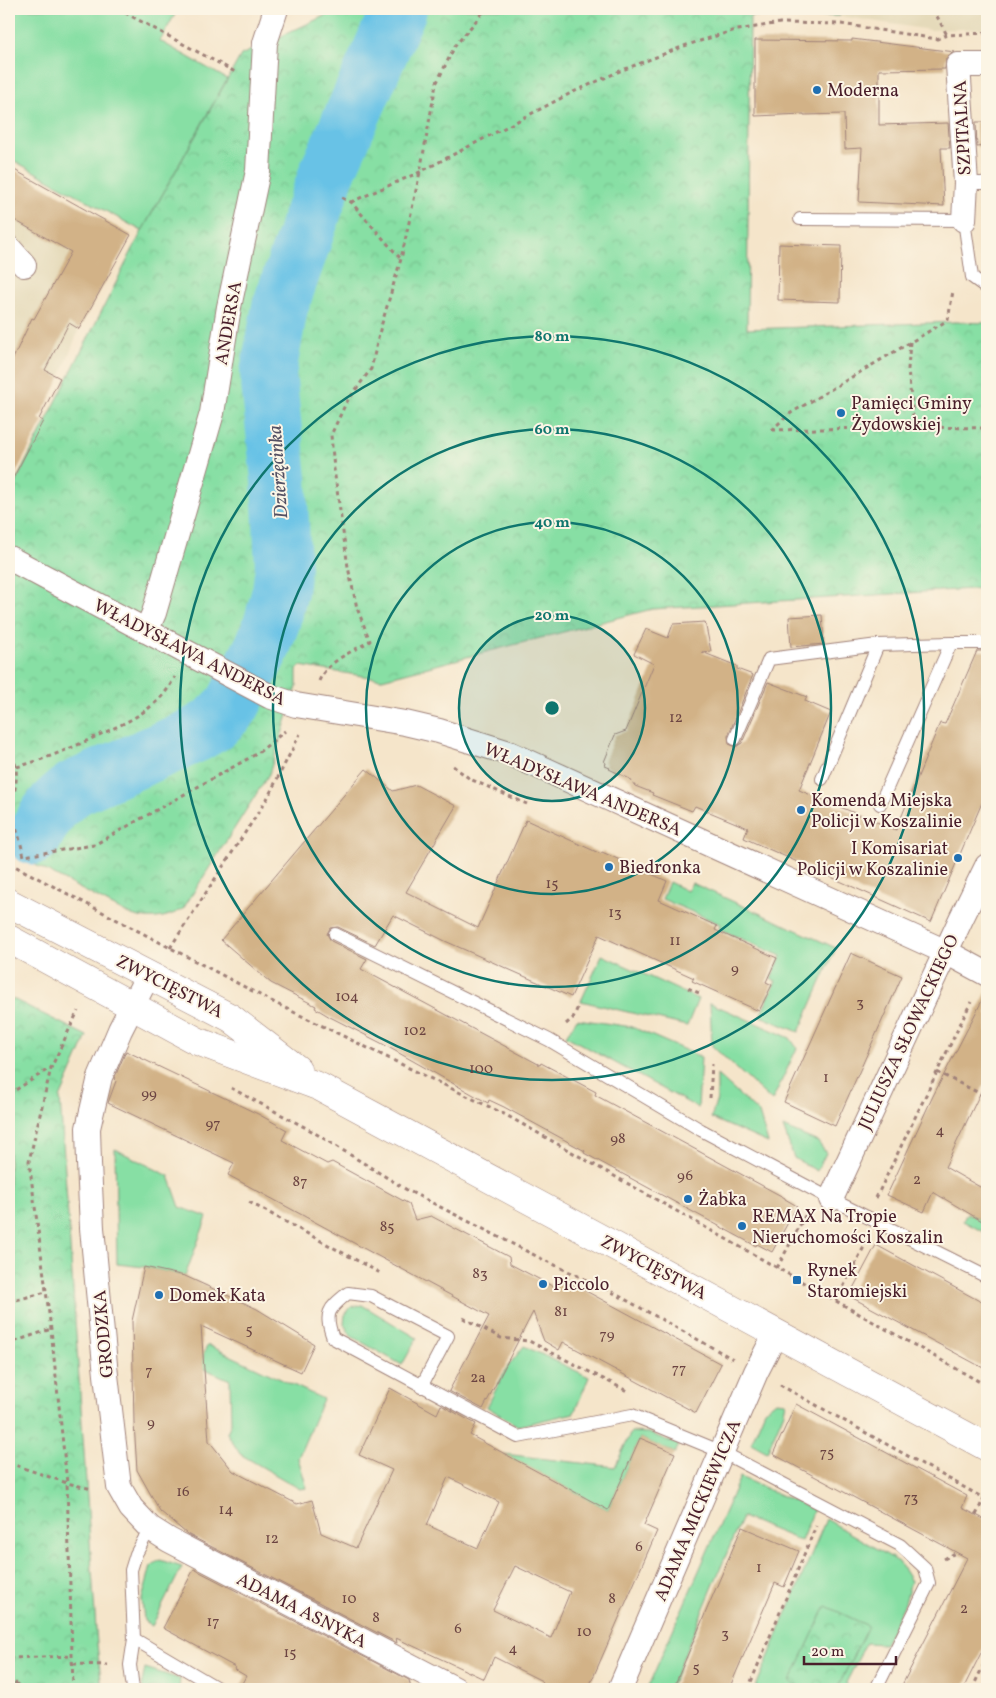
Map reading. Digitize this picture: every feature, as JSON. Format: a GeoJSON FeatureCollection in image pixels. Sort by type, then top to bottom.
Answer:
{"type":"FeatureCollection","features":[{"type":"Feature","properties":{"kind":"street"},"geometry":{"type":"LineString","coordinates":[[265,43],[266,9]]}},
{"type":"Feature","properties":{"kind":"street","name":"ANDERSA"},"geometry":{"type":"LineString","coordinates":[[146,631],[154,613],[212,413],[229,307],[258,171],[265,43],[276,9]]}},
{"type":"Feature","properties":{"kind":"street","name":"SZPITALNA"},"geometry":{"type":"LineString","coordinates":[[964,220],[976,183],[958,65],[987,65]]}},
{"type":"Feature","properties":{"kind":"street","name":"WŁADYSŁAWA ANDERSA"},"geometry":{"type":"LineString","coordinates":[[9,558],[269,696],[308,708],[405,723],[439,731],[509,753],[946,952],[987,974]]}},
{"type":"Feature","properties":{"kind":"street","name":"JULIUSZA SŁOWACKIEGO"},"geometry":{"type":"LineString","coordinates":[[824,1195],[987,866]]}},
{"type":"Feature","properties":{"kind":"street","name":"ZWYCIĘSTWA"},"geometry":{"type":"LineString","coordinates":[[9,903],[231,1018],[320,1087]]}},
{"type":"Feature","properties":{"kind":"street","name":"ZWYCIĘSTWA"},"geometry":{"type":"LineString","coordinates":[[9,939],[197,1041],[320,1087],[987,1447]]}},
{"type":"Feature","properties":{"kind":"street","name":"GRODZKA"},"geometry":{"type":"LineString","coordinates":[[148,975],[100,1077],[88,1128],[92,1228],[106,1375],[120,1487],[131,1508],[150,1528]]}},
{"type":"Feature","properties":{"kind":"street","name":"ADAMA MICKIEWICZA"},"geometry":{"type":"LineString","coordinates":[[620,1689],[756,1372],[776,1333]]}},
{"type":"Feature","properties":{"kind":"street","name":"ADAMA ASNYKA"},"geometry":{"type":"LineString","coordinates":[[150,1528],[177,1545],[466,1685]]}},
{"type":"Feature","properties":{"kind":"lane"},"geometry":{"type":"LineString","coordinates":[[800,219],[964,220],[972,277],[987,288]]}},
{"type":"Feature","properties":{"kind":"lane"},"geometry":{"type":"LineString","coordinates":[[880,804],[951,643]]}},
{"type":"Feature","properties":{"kind":"lane"},"geometry":{"type":"LineString","coordinates":[[735,739],[769,659],[878,645],[987,643]]}},
{"type":"Feature","properties":{"kind":"lane"},"geometry":{"type":"LineString","coordinates":[[822,780],[878,645]]}},
{"type":"Feature","properties":{"kind":"lane"},"geometry":{"type":"LineString","coordinates":[[335,934],[549,1040],[701,1130],[824,1195],[987,1277]]}},
{"type":"Feature","properties":{"kind":"lane"},"geometry":{"type":"LineString","coordinates":[[421,1387],[448,1336],[371,1296],[348,1293],[333,1305],[327,1322],[333,1338],[421,1387],[518,1437],[632,1415],[722,1452],[900,1545],[926,1568],[929,1582],[876,1689]]}},
{"type":"Feature","properties":{"kind":"lane"},"geometry":{"type":"LineString","coordinates":[[134,1689],[130,1665],[134,1639],[131,1570],[136,1554],[150,1528]]}},
{"type":"Feature","properties":{"kind":"lane"},"geometry":{"type":"LineString","coordinates":[[134,1639],[218,1689]]}},
{"type":"Feature","properties":{"kind":"path"},"geometry":{"type":"LineString","coordinates":[[118,9],[251,80],[263,82]]}},
{"type":"Feature","properties":{"kind":"path"},"geometry":{"type":"LineString","coordinates":[[480,16],[482,9]]}},
{"type":"Feature","properties":{"kind":"path"},"geometry":{"type":"LineString","coordinates":[[170,948],[267,799],[300,735],[322,673],[330,664],[370,641],[357,608],[348,567],[331,435],[346,403],[371,369],[400,259],[420,172],[436,84],[455,46],[487,9]]}},
{"type":"Feature","properties":{"kind":"path"},"geometry":{"type":"LineString","coordinates":[[933,9],[946,35]]}},
{"type":"Feature","properties":{"kind":"path"},"geometry":{"type":"LineString","coordinates":[[351,202],[420,172],[569,94],[620,70],[687,45],[732,31],[780,23],[841,24],[936,39],[946,35],[987,33]]}},
{"type":"Feature","properties":{"kind":"path"},"geometry":{"type":"LineString","coordinates":[[342,198],[351,202],[400,259]]}},
{"type":"Feature","properties":{"kind":"path"},"geometry":{"type":"LineString","coordinates":[[953,284],[948,320],[792,413],[771,430],[914,427],[987,428]]}},
{"type":"Feature","properties":{"kind":"path"},"geometry":{"type":"LineString","coordinates":[[910,342],[908,370],[914,427]]}},
{"type":"Feature","properties":{"kind":"path"},"geometry":{"type":"LineString","coordinates":[[9,769],[51,757],[141,714],[168,690],[178,670]]}},
{"type":"Feature","properties":{"kind":"path"},"geometry":{"type":"LineString","coordinates":[[9,748],[16,767],[17,784],[9,808],[24,856],[94,845],[258,753],[308,708]]}},
{"type":"Feature","properties":{"kind":"path"},"geometry":{"type":"LineString","coordinates":[[281,725],[300,735],[309,736]]}},
{"type":"Feature","properties":{"kind":"path"},"geometry":{"type":"LineString","coordinates":[[450,764],[470,779],[527,804]]}},
{"type":"Feature","properties":{"kind":"path"},"geometry":{"type":"LineString","coordinates":[[9,863],[278,1004],[506,1115],[987,1386]]}},
{"type":"Feature","properties":{"kind":"path"},"geometry":{"type":"LineString","coordinates":[[688,988],[700,993]]}},
{"type":"Feature","properties":{"kind":"path"},"geometry":{"type":"LineString","coordinates":[[836,1301],[877,1222],[874,1203],[971,1002]]}},
{"type":"Feature","properties":{"kind":"path"},"geometry":{"type":"LineString","coordinates":[[73,1689],[67,1483],[51,1328],[29,1161],[51,1068],[78,1010]]}},
{"type":"Feature","properties":{"kind":"path"},"geometry":{"type":"LineString","coordinates":[[710,1098],[712,1064]]}},
{"type":"Feature","properties":{"kind":"path"},"geometry":{"type":"LineString","coordinates":[[9,1100],[10,1093],[51,1068]]}},
{"type":"Feature","properties":{"kind":"path"},"geometry":{"type":"LineString","coordinates":[[937,1072],[987,1097]]}},
{"type":"Feature","properties":{"kind":"path"},"geometry":{"type":"LineString","coordinates":[[224,1084],[310,1130],[407,1190],[540,1258],[610,1291],[986,1499],[976,1514]]}},
{"type":"Feature","properties":{"kind":"path"},"geometry":{"type":"LineString","coordinates":[[777,1268],[824,1195]]}},
{"type":"Feature","properties":{"kind":"path"},"geometry":{"type":"LineString","coordinates":[[249,1202],[388,1277]]}},
{"type":"Feature","properties":{"kind":"path"},"geometry":{"type":"LineString","coordinates":[[9,1302],[46,1292]]}},
{"type":"Feature","properties":{"kind":"path"},"geometry":{"type":"LineString","coordinates":[[457,1315],[500,1338],[529,1341],[634,1395]]}},
{"type":"Feature","properties":{"kind":"path"},"geometry":{"type":"LineString","coordinates":[[9,1347],[16,1341],[51,1328]]}},
{"type":"Feature","properties":{"kind":"path"},"geometry":{"type":"LineString","coordinates":[[9,1463],[67,1483]]}},
{"type":"Feature","properties":{"kind":"path"},"geometry":{"type":"LineString","coordinates":[[748,1689],[825,1506]]}},
{"type":"Feature","properties":{"kind":"path"},"geometry":{"type":"LineString","coordinates":[[9,1658],[73,1656]]}},
{"type":"Feature","properties":{"kind":"path"},"geometry":{"type":"LineString","coordinates":[[972,1689],[987,1658]]}},
{"type":"Feature","properties":{"kind":"path"},"geometry":{"type":"LineString","coordinates":[[73,1664],[130,1665]]}},
{"type":"Feature","properties":{"kind":"path"},"geometry":{"type":"LineString","coordinates":[[9,1677],[22,1689]]}},
{"type":"Feature","properties":{"kind":"path"},"geometry":{"type":"LineString","coordinates":[[466,1685],[493,1689]]}},
{"type":"Feature","properties":{"kind":"shaded area"},"geometry":{"type":"Polygon","coordinates":[[[834,9],[987,9],[987,28],[930,30],[840,16],[834,9]]]}},
{"type":"Feature","properties":{"kind":"shaded area"},"geometry":{"type":"Polygon","coordinates":[[[9,167],[131,235],[79,329],[60,378],[39,418],[43,421],[9,486],[9,167]]]}},
{"type":"Feature","properties":{"kind":"green space"},"geometry":{"type":"Polygon","coordinates":[[[9,9],[178,9],[160,41],[227,79],[142,231],[9,158],[9,9]]]}},
{"type":"Feature","properties":{"kind":"green space"},"geometry":{"type":"Polygon","coordinates":[[[339,9],[834,9],[840,16],[750,16],[747,329],[955,322],[987,323],[987,588],[652,609],[382,679],[300,666],[297,670],[297,687],[269,774],[183,909],[162,917],[141,917],[126,913],[9,851],[9,495],[142,231],[241,55],[339,9]]]}},
{"type":"Feature","properties":{"kind":"green space"},"geometry":{"type":"Polygon","coordinates":[[[669,882],[687,891],[692,883],[836,948],[799,1032],[760,1016],[776,981],[771,979],[781,956],[719,929],[720,924],[662,899],[669,882]]]}},
{"type":"Feature","properties":{"kind":"green space"},"geometry":{"type":"Polygon","coordinates":[[[602,955],[698,999],[687,1026],[581,1001],[602,955]]]}},
{"type":"Feature","properties":{"kind":"green space"},"geometry":{"type":"Polygon","coordinates":[[[9,997],[87,1036],[60,1098],[97,1644],[102,1689],[9,1689],[9,997]]]}},
{"type":"Feature","properties":{"kind":"green space"},"geometry":{"type":"Polygon","coordinates":[[[710,1003],[790,1038],[797,1048],[772,1101],[712,1046],[710,1003]]]}},
{"type":"Feature","properties":{"kind":"green space"},"geometry":{"type":"Polygon","coordinates":[[[577,1019],[632,1027],[701,1057],[698,1108],[566,1036],[577,1019]]]}},
{"type":"Feature","properties":{"kind":"green space"},"geometry":{"type":"Polygon","coordinates":[[[717,1075],[759,1113],[768,1143],[711,1118],[717,1099],[717,1075]]]}},
{"type":"Feature","properties":{"kind":"green space"},"geometry":{"type":"Polygon","coordinates":[[[783,1127],[818,1142],[826,1153],[817,1171],[794,1158],[783,1127]]]}},
{"type":"Feature","properties":{"kind":"green space"},"geometry":{"type":"Polygon","coordinates":[[[115,1149],[169,1176],[180,1207],[207,1217],[185,1276],[144,1267],[117,1264],[115,1149]]]}},
{"type":"Feature","properties":{"kind":"green space"},"geometry":{"type":"Polygon","coordinates":[[[967,1213],[987,1223],[987,1234],[963,1221],[967,1213]]]}},
{"type":"Feature","properties":{"kind":"green space"},"geometry":{"type":"Polygon","coordinates":[[[362,1305],[417,1338],[402,1365],[351,1336],[344,1324],[345,1315],[351,1307],[362,1305]]]}},
{"type":"Feature","properties":{"kind":"green space"},"geometry":{"type":"Polygon","coordinates":[[[208,1345],[323,1399],[298,1458],[307,1488],[300,1489],[240,1454],[227,1433],[231,1423],[230,1380],[203,1368],[203,1354],[208,1345]]]}},
{"type":"Feature","properties":{"kind":"green space"},"geometry":{"type":"Polygon","coordinates":[[[524,1346],[589,1377],[574,1413],[518,1426],[487,1407],[506,1369],[524,1346]]]}},
{"type":"Feature","properties":{"kind":"green space"},"geometry":{"type":"Polygon","coordinates":[[[776,1401],[786,1402],[784,1412],[767,1452],[751,1443],[765,1410],[776,1401]]]}},
{"type":"Feature","properties":{"kind":"green space"},"geometry":{"type":"Polygon","coordinates":[[[631,1432],[649,1433],[679,1445],[675,1453],[640,1438],[608,1510],[504,1454],[615,1467],[631,1432]]]}},
{"type":"Feature","properties":{"kind":"green space"},"geometry":{"type":"Polygon","coordinates":[[[740,1477],[814,1510],[801,1541],[742,1517],[670,1689],[647,1689],[740,1477]]]}},
{"type":"Feature","properties":{"kind":"green space"},"geometry":{"type":"Polygon","coordinates":[[[826,1519],[899,1562],[911,1581],[905,1603],[885,1644],[866,1643],[846,1683],[850,1689],[755,1689],[826,1519]]]}},
{"type":"Feature","properties":{"kind":"green space"},"geometry":{"type":"Polygon","coordinates":[[[160,1560],[182,1567],[152,1626],[144,1621],[142,1599],[151,1566],[160,1560]]]}},
{"type":"Feature","properties":{"kind":"green space"},"geometry":{"type":"Polygon","coordinates":[[[826,1606],[868,1626],[837,1689],[805,1689],[790,1682],[826,1606]]]}},
{"type":"Feature","properties":{"kind":"green space"},"geometry":{"type":"Polygon","coordinates":[[[145,1668],[180,1679],[179,1689],[143,1689],[142,1683],[145,1668]]]}},
{"type":"Feature","properties":{"kind":"building"},"geometry":{"type":"Polygon","coordinates":[[[852,39],[955,52],[946,58],[945,69],[879,70],[879,125],[948,123],[950,148],[941,148],[944,206],[859,202],[862,148],[845,149],[844,114],[755,116],[755,40],[852,41],[852,39]]]}},
{"type":"Feature","properties":{"kind":"building"},"geometry":{"type":"Polygon","coordinates":[[[976,122],[987,122],[987,146],[977,147],[976,122]]]}},
{"type":"Feature","properties":{"kind":"building"},"geometry":{"type":"Polygon","coordinates":[[[9,167],[131,235],[79,329],[69,323],[45,370],[60,378],[39,419],[43,421],[9,486],[9,367],[32,318],[34,319],[71,252],[9,217],[9,167]]]}},
{"type":"Feature","properties":{"kind":"building"},"geometry":{"type":"Polygon","coordinates":[[[779,244],[841,246],[840,302],[778,300],[779,244]]]}},
{"type":"Feature","properties":{"kind":"building"},"geometry":{"type":"Polygon","coordinates":[[[822,615],[824,644],[791,647],[789,617],[822,615]]]}},
{"type":"Feature","properties":{"kind":"building"},"geometry":{"type":"Polygon","coordinates":[[[705,622],[711,651],[702,652],[737,666],[737,669],[753,675],[728,736],[729,744],[736,747],[742,743],[768,682],[807,697],[805,701],[831,712],[799,790],[896,830],[940,723],[945,724],[977,651],[987,651],[987,791],[931,922],[744,838],[748,828],[695,806],[692,811],[652,795],[653,793],[635,786],[630,779],[605,766],[606,763],[604,762],[615,735],[626,731],[654,664],[634,654],[646,629],[668,638],[673,624],[705,622]]]}},
{"type":"Feature","properties":{"kind":"building"},"geometry":{"type":"Polygon","coordinates":[[[366,769],[393,791],[416,785],[456,806],[406,892],[478,928],[526,820],[667,881],[659,900],[717,926],[715,930],[777,958],[766,982],[772,985],[759,1011],[692,981],[694,978],[599,935],[571,997],[445,941],[393,915],[375,945],[338,927],[330,928],[327,934],[331,941],[367,959],[361,969],[540,1065],[541,1063],[596,1092],[595,1095],[797,1206],[772,1252],[757,1244],[756,1246],[584,1153],[585,1151],[504,1107],[489,1100],[488,1103],[381,1043],[330,1017],[315,1008],[316,1006],[271,983],[221,940],[366,769]]]}},
{"type":"Feature","properties":{"kind":"building"},"geometry":{"type":"Polygon","coordinates":[[[851,953],[902,976],[835,1126],[784,1102],[851,953]]]}},
{"type":"Feature","properties":{"kind":"building"},"geometry":{"type":"Polygon","coordinates":[[[987,991],[987,1079],[945,1167],[987,1191],[987,1224],[933,1192],[924,1212],[887,1195],[933,1096],[987,991]]]}},
{"type":"Feature","properties":{"kind":"building"},"geometry":{"type":"Polygon","coordinates":[[[126,1051],[258,1114],[287,1130],[282,1140],[327,1164],[332,1162],[409,1204],[415,1220],[431,1216],[509,1257],[510,1264],[554,1287],[560,1277],[721,1364],[696,1413],[563,1342],[559,1350],[544,1341],[533,1312],[483,1409],[449,1391],[489,1316],[228,1175],[234,1163],[108,1103],[116,1081],[114,1079],[126,1051]]]}},
{"type":"Feature","properties":{"kind":"building"},"geometry":{"type":"Polygon","coordinates":[[[876,1245],[987,1305],[987,1370],[849,1296],[876,1245]]]}},
{"type":"Feature","properties":{"kind":"building"},"geometry":{"type":"Polygon","coordinates":[[[144,1267],[185,1276],[257,1309],[314,1344],[301,1372],[201,1326],[209,1441],[233,1471],[297,1504],[312,1500],[321,1533],[356,1548],[392,1470],[359,1455],[390,1388],[437,1414],[441,1405],[476,1424],[470,1435],[608,1510],[640,1438],[675,1453],[644,1525],[657,1531],[588,1689],[538,1689],[542,1681],[494,1657],[484,1679],[396,1638],[397,1643],[187,1534],[160,1511],[137,1470],[132,1321],[144,1267]],[[448,1477],[427,1525],[478,1548],[499,1502],[448,1477]],[[515,1566],[493,1610],[551,1638],[570,1592],[515,1566]]]}},
{"type":"Feature","properties":{"kind":"building"},"geometry":{"type":"Polygon","coordinates":[[[796,1404],[967,1496],[962,1508],[986,1520],[987,1516],[987,1641],[963,1689],[900,1689],[967,1558],[773,1454],[796,1404]]]}},
{"type":"Feature","properties":{"kind":"building"},"geometry":{"type":"Polygon","coordinates":[[[742,1527],[799,1551],[784,1587],[775,1583],[729,1689],[673,1689],[742,1527]]]}},
{"type":"Feature","properties":{"kind":"building"},"geometry":{"type":"Polygon","coordinates":[[[194,1569],[409,1680],[411,1689],[239,1689],[246,1676],[234,1669],[235,1667],[163,1628],[194,1569]]]}},
{"type":"Feature","properties":{"kind":"waterway","name":"Dzierżęcinka"},"geometry":{"type":"LineString","coordinates":[[34,837],[51,809],[75,788],[195,735],[214,724],[232,706],[262,648],[272,622],[280,591],[283,567],[279,479],[268,373],[280,307],[327,173],[399,9]]}},
{"type":"Feature","properties":{"kind":"place","name":"Moderna"},"geometry":{"type":"Point","coordinates":[817,90]}},
{"type":"Feature","properties":{"kind":"place","name":"Pamięci Gminy Żydowskiej"},"geometry":{"type":"Point","coordinates":[841,413]}},
{"type":"Feature","properties":{"kind":"place","name":"Komenda Miejska Policji w Koszalinie"},"geometry":{"type":"Point","coordinates":[801,810]}},
{"type":"Feature","properties":{"kind":"place","name":"I Komisariat Policji w Koszalinie"},"geometry":{"type":"Point","coordinates":[958,858]}},
{"type":"Feature","properties":{"kind":"place","name":"Biedronka"},"geometry":{"type":"Point","coordinates":[609,867]}},
{"type":"Feature","properties":{"kind":"place","name":"Żabka"},"geometry":{"type":"Point","coordinates":[688,1199]}},
{"type":"Feature","properties":{"kind":"place","name":"REMAX Na Tropie Nieruchomości Koszalin"},"geometry":{"type":"Point","coordinates":[742,1226]}},
{"type":"Feature","properties":{"kind":"place","name":"Rynek Staromiejski"},"geometry":{"type":"Point","coordinates":[797,1280]}},
{"type":"Feature","properties":{"kind":"place","name":"Piccolo"},"geometry":{"type":"Point","coordinates":[543,1284]}},
{"type":"Feature","properties":{"kind":"place","name":"Domek Kata"},"geometry":{"type":"Point","coordinates":[159,1295]}}]}
